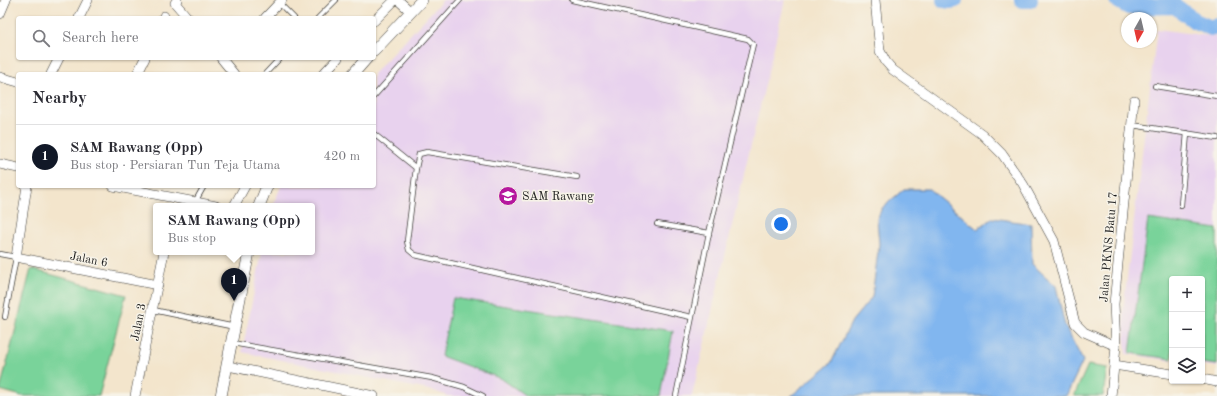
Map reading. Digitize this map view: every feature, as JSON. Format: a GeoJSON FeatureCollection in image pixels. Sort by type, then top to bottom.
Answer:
{"type":"FeatureCollection","features":[{"type":"Feature","properties":{"kind":"street"},"geometry":{"type":"LineString","coordinates":[[0,14],[6,0]]}},
{"type":"Feature","properties":{"kind":"street"},"geometry":{"type":"LineString","coordinates":[[80,16],[88,0]]}},
{"type":"Feature","properties":{"kind":"street"},"geometry":{"type":"LineString","coordinates":[[376,19],[394,0]]}},
{"type":"Feature","properties":{"kind":"street"},"geometry":{"type":"LineString","coordinates":[[398,0],[411,12]]}},
{"type":"Feature","properties":{"kind":"street"},"geometry":{"type":"LineString","coordinates":[[376,49],[422,0]]}},
{"type":"Feature","properties":{"kind":"street"},"geometry":{"type":"LineString","coordinates":[[875,0],[880,51],[886,62],[894,70],[982,134],[1002,154],[1023,184],[1054,241],[1076,323],[1084,332],[1116,346]]}},
{"type":"Feature","properties":{"kind":"street"},"geometry":{"type":"LineString","coordinates":[[176,1],[187,16]]}},
{"type":"Feature","properties":{"kind":"street"},"geometry":{"type":"LineString","coordinates":[[267,16],[281,2]]}},
{"type":"Feature","properties":{"kind":"street"},"geometry":{"type":"LineString","coordinates":[[52,72],[58,60]]}},
{"type":"Feature","properties":{"kind":"street"},"geometry":{"type":"LineString","coordinates":[[138,72],[144,60]]}},
{"type":"Feature","properties":{"kind":"street"},"geometry":{"type":"LineString","coordinates":[[225,60],[233,72]]}},
{"type":"Feature","properties":{"kind":"street"},"geometry":{"type":"LineString","coordinates":[[325,72],[334,60]]}},
{"type":"Feature","properties":{"kind":"street"},"geometry":{"type":"LineString","coordinates":[[354,72],[366,60]]}},
{"type":"Feature","properties":{"kind":"street"},"geometry":{"type":"LineString","coordinates":[[0,77],[16,81]]}},
{"type":"Feature","properties":{"kind":"street","name":"Jalan PKNS Batu 17"},"geometry":{"type":"LineString","coordinates":[[1111,396],[1116,346],[1114,304],[1134,100]]}},
{"type":"Feature","properties":{"kind":"street"},"geometry":{"type":"LineString","coordinates":[[0,164],[16,168]]}},
{"type":"Feature","properties":{"kind":"street"},"geometry":{"type":"LineString","coordinates":[[16,257],[27,188]]}},
{"type":"Feature","properties":{"kind":"street"},"geometry":{"type":"LineString","coordinates":[[121,188],[174,202],[201,203]]}},
{"type":"Feature","properties":{"kind":"street"},"geometry":{"type":"LineString","coordinates":[[236,203],[244,188]]}},
{"type":"Feature","properties":{"kind":"street"},"geometry":{"type":"LineString","coordinates":[[261,203],[267,188]]}},
{"type":"Feature","properties":{"kind":"street","name":"Jalan 3"},"geometry":{"type":"LineString","coordinates":[[135,396],[163,255]]}},
{"type":"Feature","properties":{"kind":"street"},"geometry":{"type":"LineString","coordinates":[[221,396],[248,255]]}},
{"type":"Feature","properties":{"kind":"street","name":"Jalan 6"},"geometry":{"type":"LineString","coordinates":[[16,257],[158,285]]}},
{"type":"Feature","properties":{"kind":"street"},"geometry":{"type":"LineString","coordinates":[[1114,365],[1169,374]]}},
{"type":"Feature","properties":{"kind":"street"},"geometry":{"type":"LineString","coordinates":[[228,366],[374,396]]}},
{"type":"Feature","properties":{"kind":"street"},"geometry":{"type":"LineString","coordinates":[[1205,380],[1217,382]]}},
{"type":"Feature","properties":{"kind":"lane"},"geometry":{"type":"LineString","coordinates":[[320,16],[336,0]]}},
{"type":"Feature","properties":{"kind":"lane"},"geometry":{"type":"LineString","coordinates":[[376,94],[460,0]]}},
{"type":"Feature","properties":{"kind":"lane"},"geometry":{"type":"LineString","coordinates":[[572,0],[748,39],[753,44],[709,233],[676,396]]}},
{"type":"Feature","properties":{"kind":"lane"},"geometry":{"type":"LineString","coordinates":[[281,2],[292,16]]}},
{"type":"Feature","properties":{"kind":"lane"},"geometry":{"type":"LineString","coordinates":[[267,72],[278,60]]}},
{"type":"Feature","properties":{"kind":"lane"},"geometry":{"type":"LineString","coordinates":[[1155,86],[1217,96]]}},
{"type":"Feature","properties":{"kind":"lane"},"geometry":{"type":"LineString","coordinates":[[1132,125],[1217,138]]}},
{"type":"Feature","properties":{"kind":"lane"},"geometry":{"type":"LineString","coordinates":[[1181,205],[1187,133]]}},
{"type":"Feature","properties":{"kind":"lane"},"geometry":{"type":"LineString","coordinates":[[376,136],[416,168]]}},
{"type":"Feature","properties":{"kind":"lane"},"geometry":{"type":"LineString","coordinates":[[577,178],[427,152],[419,154],[407,241],[409,250],[415,255],[691,317]]}},
{"type":"Feature","properties":{"kind":"lane"},"geometry":{"type":"LineString","coordinates":[[196,202],[203,188]]}},
{"type":"Feature","properties":{"kind":"lane"},"geometry":{"type":"LineString","coordinates":[[657,224],[709,233]]}},
{"type":"Feature","properties":{"kind":"lane"},"geometry":{"type":"LineString","coordinates":[[0,254],[16,257],[4,317]]}},
{"type":"Feature","properties":{"kind":"lane"},"geometry":{"type":"LineString","coordinates":[[152,310],[235,327]]}},
{"type":"Feature","properties":{"kind":"lane"},"geometry":{"type":"LineString","coordinates":[[232,343],[432,378],[464,387],[483,396]]}},
{"type":"Feature","properties":{"kind":"shaded area","name":"SAM Rawang"},"geometry":{"type":"Polygon","coordinates":[[[443,0],[785,0],[692,396],[448,396],[434,391],[242,352],[261,255],[315,255],[315,203],[274,203],[280,188],[376,188],[375,72],[443,0]]]}},
{"type":"Feature","properties":{"kind":"shaded area"},"geometry":{"type":"Polygon","coordinates":[[[1157,29],[1217,37],[1217,367],[1205,365],[1205,276],[1169,276],[1169,361],[1126,354],[1123,312],[1155,48],[1157,48],[1157,29]]]}},
{"type":"Feature","properties":{"kind":"green space"},"geometry":{"type":"Polygon","coordinates":[[[1148,219],[1217,229],[1217,365],[1205,363],[1205,276],[1169,276],[1169,359],[1130,353],[1148,219]]]}},
{"type":"Feature","properties":{"kind":"green space"},"geometry":{"type":"Polygon","coordinates":[[[31,269],[126,295],[99,396],[22,396],[0,390],[31,269]]]}},
{"type":"Feature","properties":{"kind":"green space"},"geometry":{"type":"Polygon","coordinates":[[[453,298],[673,331],[661,396],[526,396],[502,379],[441,356],[453,298]]]}},
{"type":"Feature","properties":{"kind":"green space"},"geometry":{"type":"Polygon","coordinates":[[[1088,365],[1107,368],[1103,396],[1074,396],[1088,365]]]}},
{"type":"Feature","properties":{"kind":"water"},"geometry":{"type":"Polygon","coordinates":[[[904,189],[929,189],[977,229],[993,218],[1031,224],[1032,264],[1056,286],[1065,326],[1083,361],[1066,396],[791,396],[831,363],[852,321],[872,297],[879,244],[877,219],[882,208],[904,189]]]}},
{"type":"Feature","properties":{"kind":"waterway"},"geometry":{"type":"LineString","coordinates":[[944,0],[955,0]]}},
{"type":"Feature","properties":{"kind":"waterway"},"geometry":{"type":"LineString","coordinates":[[1022,0],[1030,0]]}},
{"type":"Feature","properties":{"kind":"waterway"},"geometry":{"type":"LineString","coordinates":[[1117,0],[1129,7],[1175,6],[1195,21],[1211,28],[1217,26]]}},
{"type":"Feature","properties":{"kind":"place","name":"SAM Rawang"},"geometry":{"type":"Point","coordinates":[508,196]}},
{"type":"Feature","properties":{"kind":"place","name":"SAM Rawang (Opp)"},"geometry":{"type":"Point","coordinates":[234,301]}}]}
